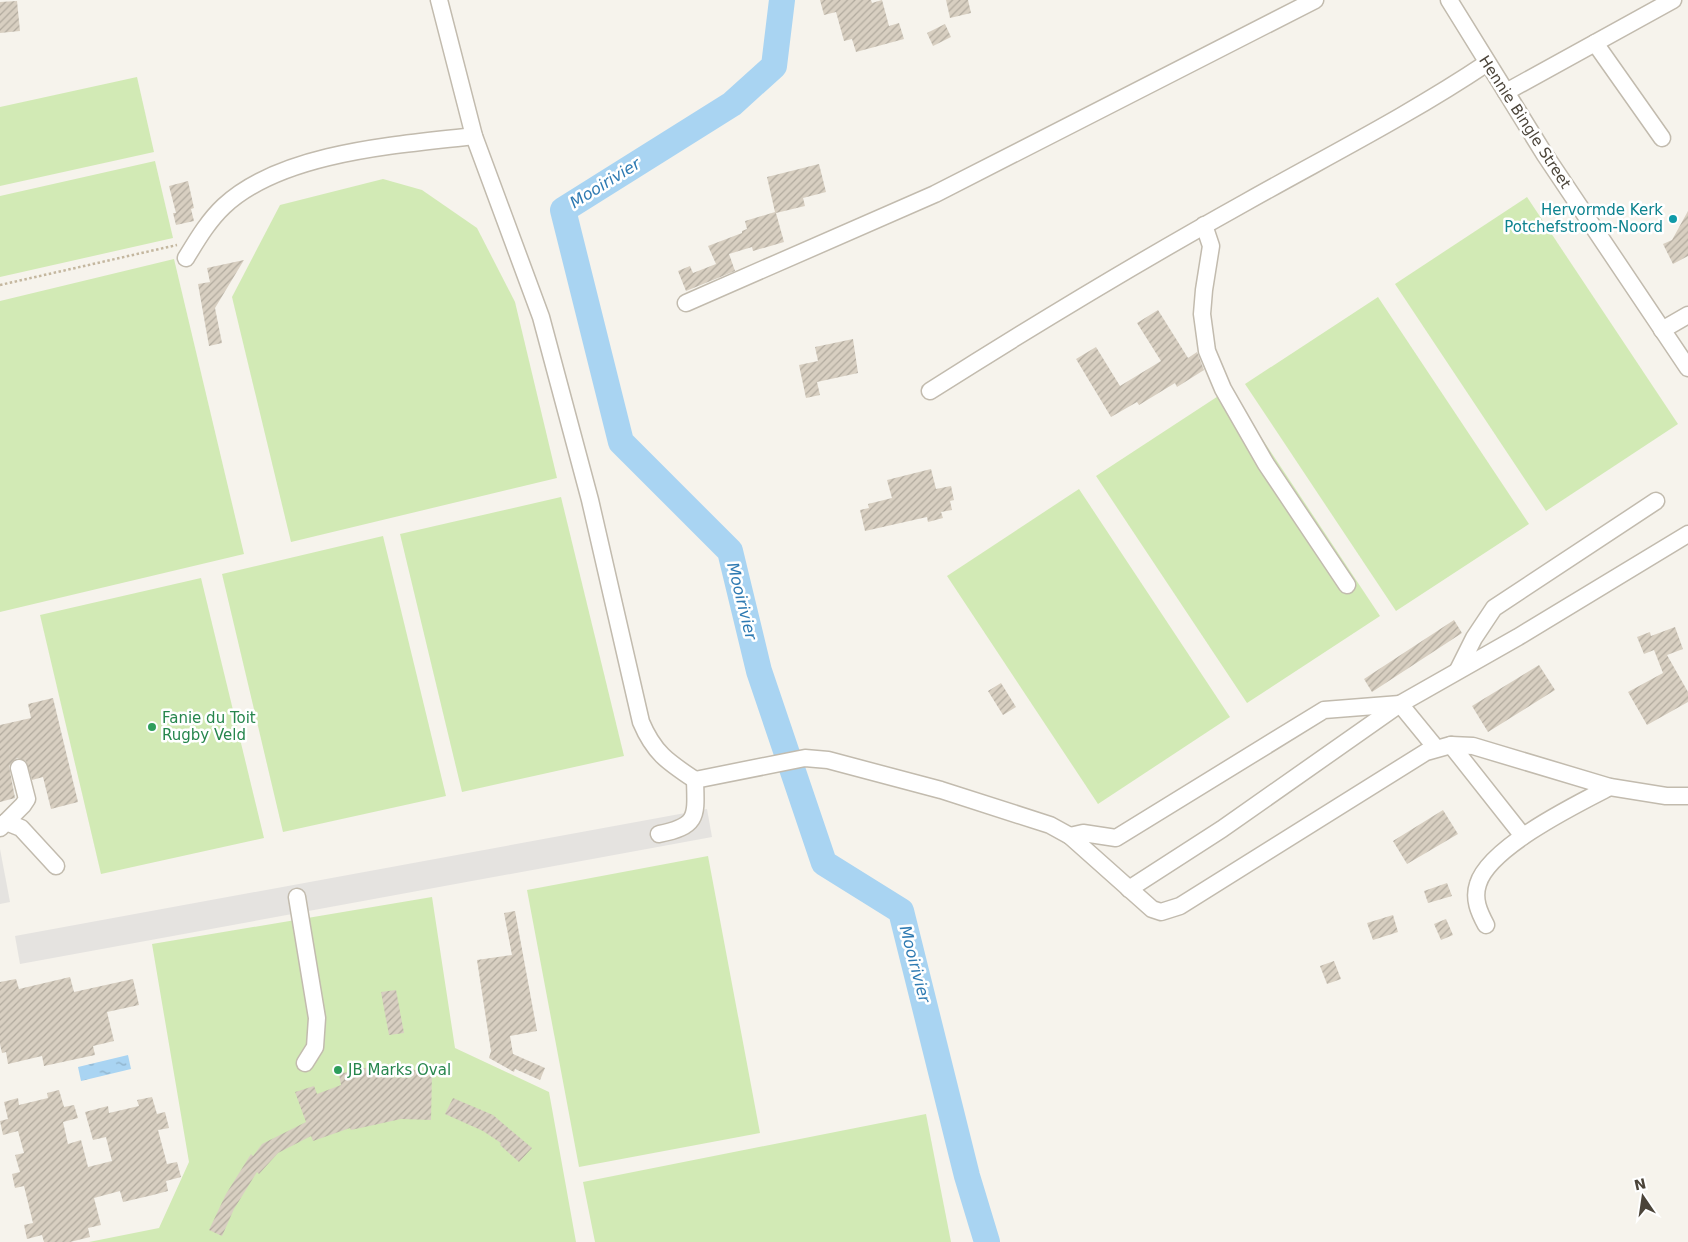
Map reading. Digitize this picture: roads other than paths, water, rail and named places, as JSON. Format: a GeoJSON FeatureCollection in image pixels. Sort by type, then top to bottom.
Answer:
{"type":"FeatureCollection","features":[{"type":"Feature","properties":{"kind":"street"},"geometry":{"type":"LineString","coordinates":[[439,0],[474,136],[541,317],[590,500],[641,722],[654,749],[668,762],[695,780],[806,758],[828,760],[950,792],[1028,816],[1070,836],[1129,889],[1152,908],[1161,912],[1180,906],[1443,746],[1473,746],[1610,787],[1666,796],[1688,796]]}},
{"type":"Feature","properties":{"kind":"street"},"geometry":{"type":"LineString","coordinates":[[686,303],[936,194],[1315,0]]}},
{"type":"Feature","properties":{"kind":"street","name":"Hennie Bingle Street"},"geometry":{"type":"LineString","coordinates":[[1449,0],[1545,154],[1688,368]]}},
{"type":"Feature","properties":{"kind":"street"},"geometry":{"type":"LineString","coordinates":[[1506,92],[1673,0]]}},
{"type":"Feature","properties":{"kind":"street"},"geometry":{"type":"LineString","coordinates":[[1595,43],[1662,138]]}},
{"type":"Feature","properties":{"kind":"street"},"geometry":{"type":"LineString","coordinates":[[930,391],[1003,344],[1204,225],[1445,91],[1487,63]]}},
{"type":"Feature","properties":{"kind":"street"},"geometry":{"type":"LineString","coordinates":[[186,258],[208,224],[225,206],[253,185],[294,166],[390,145],[474,136]]}},
{"type":"Feature","properties":{"kind":"street"},"geometry":{"type":"LineString","coordinates":[[1204,225],[1211,246],[1202,314],[1207,351],[1223,389],[1266,464],[1347,585]]}},
{"type":"Feature","properties":{"kind":"street"},"geometry":{"type":"LineString","coordinates":[[1662,330],[1688,315]]}},
{"type":"Feature","properties":{"kind":"street"},"geometry":{"type":"LineString","coordinates":[[1458,670],[1474,638],[1494,608],[1656,501]]}},
{"type":"Feature","properties":{"kind":"street"},"geometry":{"type":"LineString","coordinates":[[1129,889],[1222,829],[1400,704],[1518,637],[1688,534]]}},
{"type":"Feature","properties":{"kind":"street"},"geometry":{"type":"LineString","coordinates":[[1070,836],[1083,833],[1116,838],[1324,710],[1400,704],[1443,746],[1523,836]]}},
{"type":"Feature","properties":{"kind":"street"},"geometry":{"type":"LineString","coordinates":[[3,825],[23,805],[27,798],[19,768]]}},
{"type":"Feature","properties":{"kind":"street"},"geometry":{"type":"LineString","coordinates":[[659,834],[681,829],[691,820],[696,808],[695,780]]}},
{"type":"Feature","properties":{"kind":"street"},"geometry":{"type":"LineString","coordinates":[[1486,925],[1477,904],[1478,883],[1490,866],[1523,836],[1610,787]]}},
{"type":"Feature","properties":{"kind":"street"},"geometry":{"type":"LineString","coordinates":[[3,825],[21,828],[56,866]]}},
{"type":"Feature","properties":{"kind":"street"},"geometry":{"type":"LineString","coordinates":[[297,897],[317,1018],[315,1047],[305,1063]]}},
{"type":"Feature","properties":{"kind":"water"},"geometry":{"type":"Polygon","coordinates":[[[128,1055],[131,1069],[81,1081],[78,1067],[128,1055]]]}},
{"type":"Feature","properties":{"kind":"waterway","name":"Mooirivier"},"geometry":{"type":"LineString","coordinates":[[782,0],[774,66],[732,104],[563,210],[621,442],[730,551],[759,671],[824,863],[901,911],[967,1176],[987,1242]]}},
{"type":"Feature","properties":{"kind":"place","name":"Hervormde Kerk Potchefstroom-Noord"},"geometry":{"type":"Point","coordinates":[1673,219]}},
{"type":"Feature","properties":{"kind":"place","name":"Fanie du Toit Rugby Veld"},"geometry":{"type":"Point","coordinates":[152,727]}},
{"type":"Feature","properties":{"kind":"place","name":"JB Marks Oval"},"geometry":{"type":"Point","coordinates":[338,1070]}}]}
